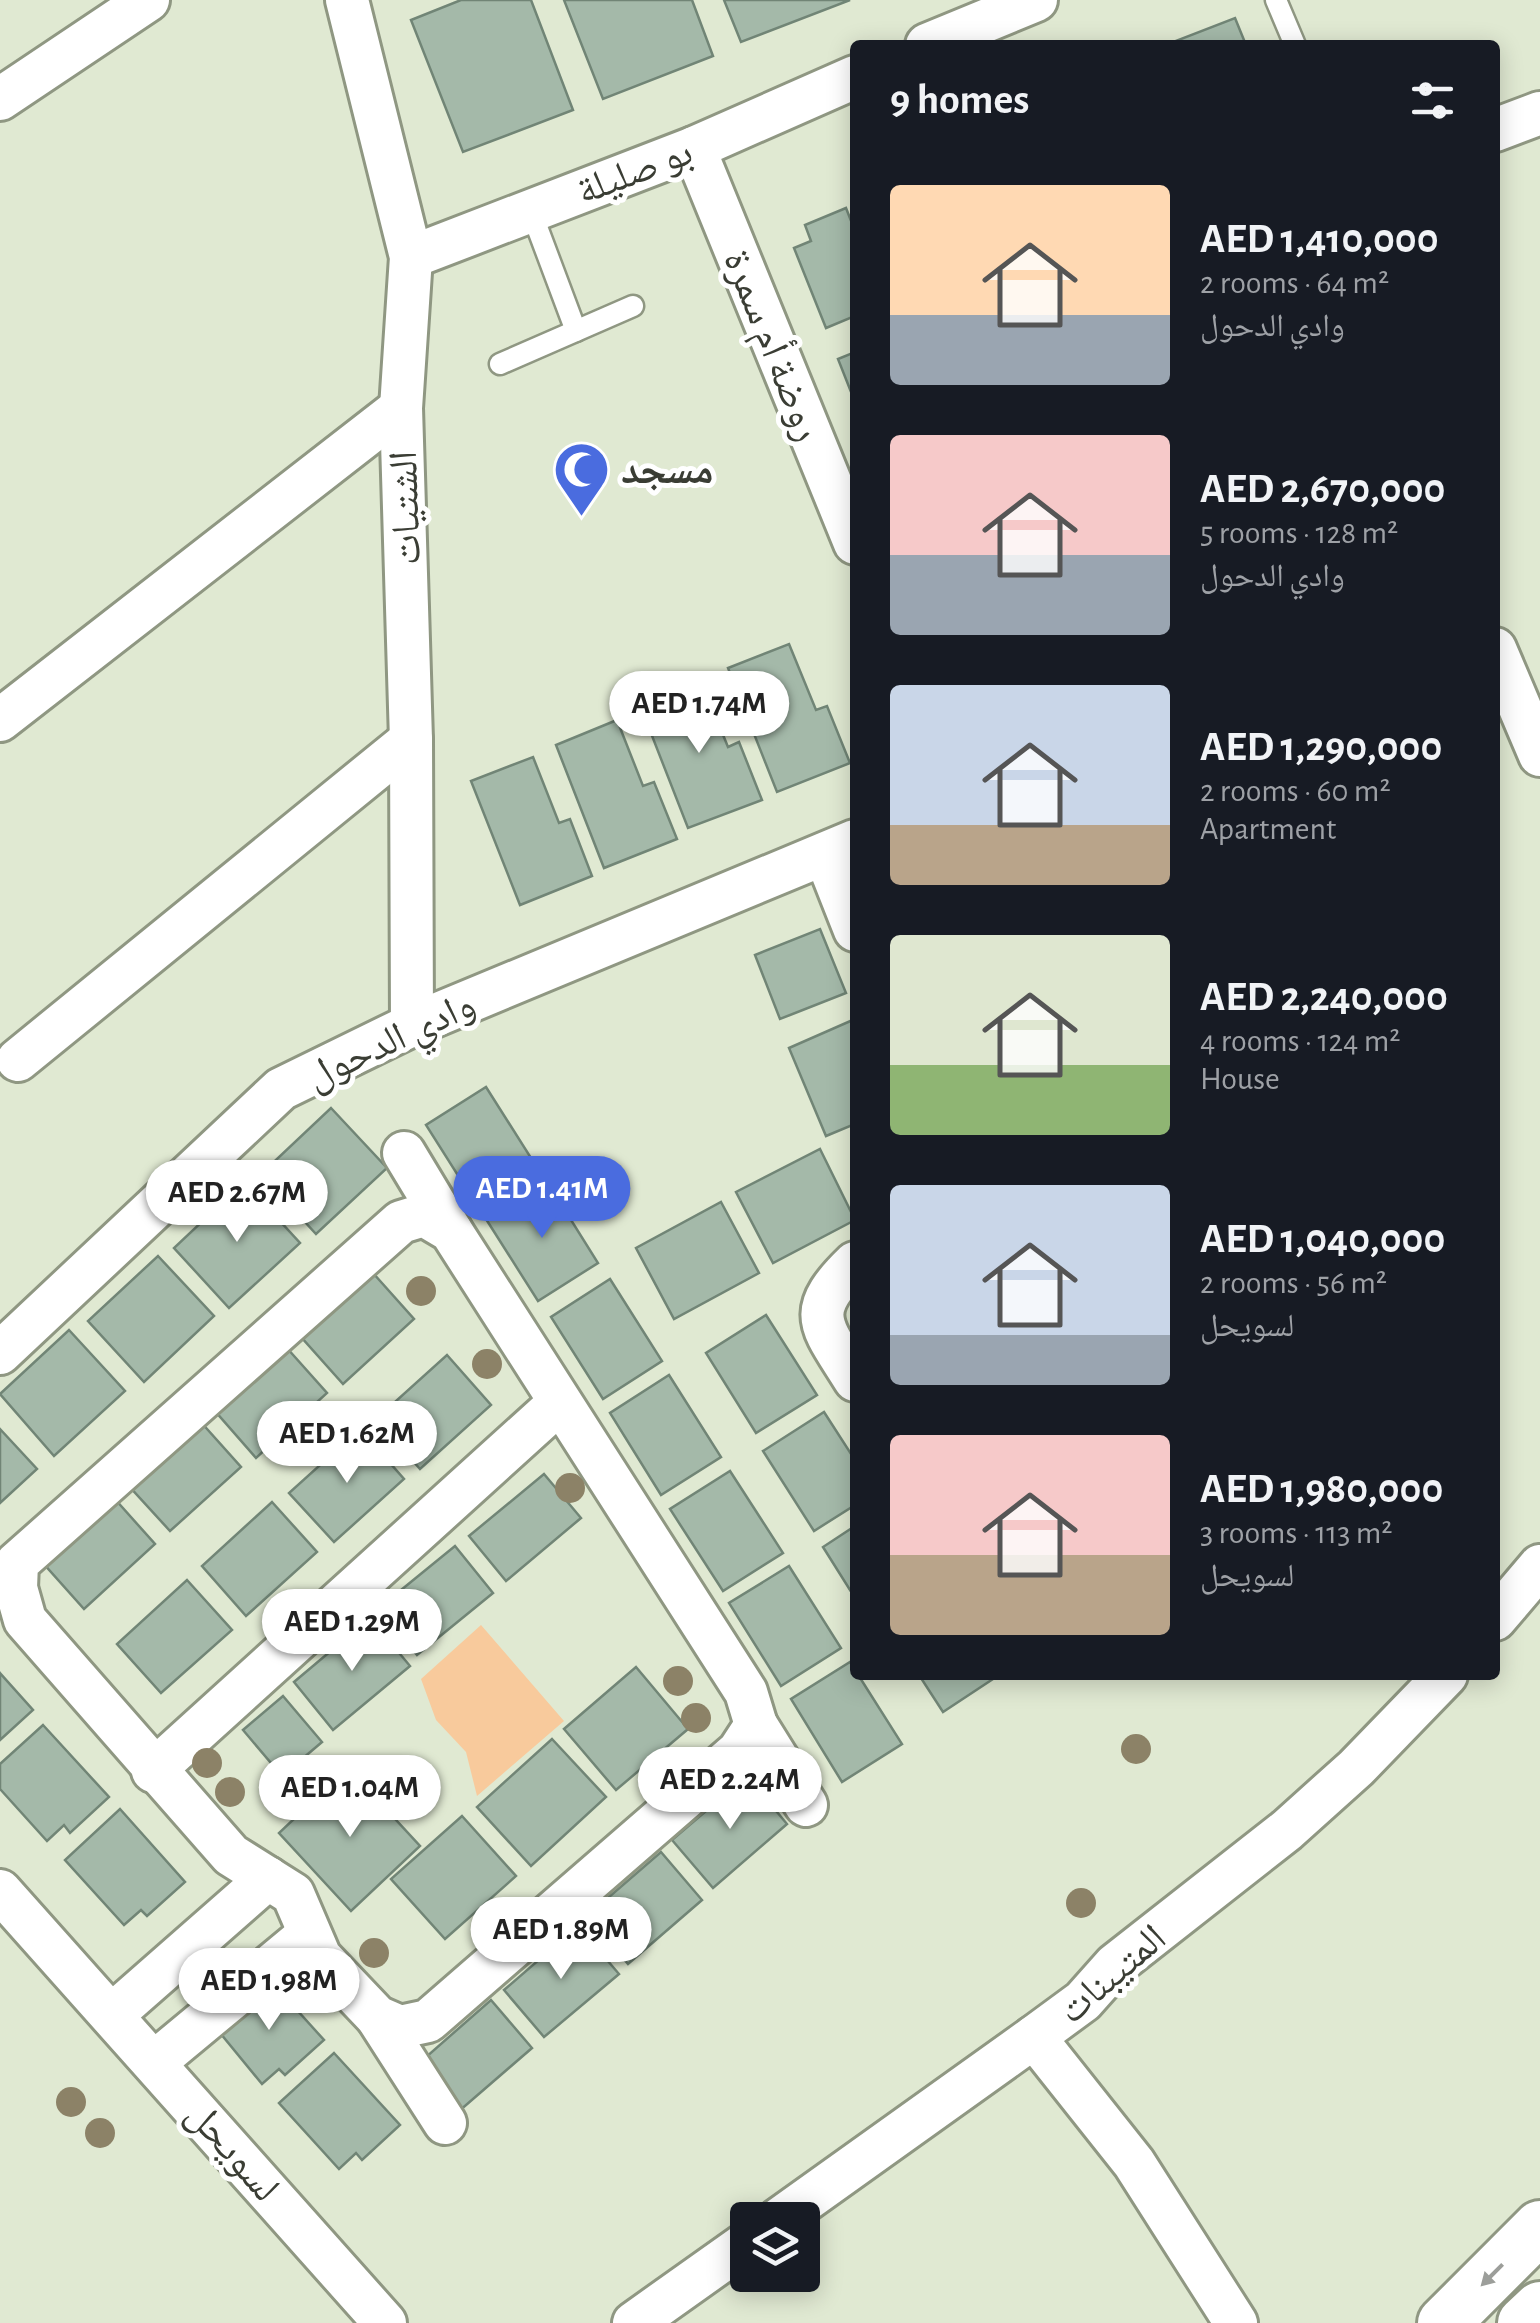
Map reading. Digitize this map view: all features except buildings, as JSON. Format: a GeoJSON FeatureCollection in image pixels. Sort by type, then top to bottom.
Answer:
{"type":"FeatureCollection","features":[{"type":"Feature","properties":{"kind":"street"},"geometry":{"type":"LineString","coordinates":[[0,99],[148,0]]}},
{"type":"Feature","properties":{"kind":"street","name":"الشتيات"},"geometry":{"type":"LineString","coordinates":[[347,0],[411,257],[401,408],[411,740],[412,1025]]}},
{"type":"Feature","properties":{"kind":"street"},"geometry":{"type":"LineString","coordinates":[[943,26],[1036,0]]}},
{"type":"Feature","properties":{"kind":"street","name":"بو صليلة"},"geometry":{"type":"LineString","coordinates":[[411,257],[694,148],[850,79]]}},
{"type":"Feature","properties":{"kind":"street"},"geometry":{"type":"LineString","coordinates":[[1500,128],[1540,113]]}},
{"type":"Feature","properties":{"kind":"street","name":"روضة أم سمرة"},"geometry":{"type":"LineString","coordinates":[[694,148],[850,531]]}},
{"type":"Feature","properties":{"kind":"street"},"geometry":{"type":"LineString","coordinates":[[0,720],[401,408]]}},
{"type":"Feature","properties":{"kind":"street"},"geometry":{"type":"LineString","coordinates":[[1500,657],[1529,701],[1540,755]]}},
{"type":"Feature","properties":{"kind":"street"},"geometry":{"type":"LineString","coordinates":[[18,1060],[411,740]]}},
{"type":"Feature","properties":{"kind":"street"},"geometry":{"type":"LineString","coordinates":[[840,848],[850,903]]}},
{"type":"Feature","properties":{"kind":"street","name":"وادي الدحول"},"geometry":{"type":"LineString","coordinates":[[0,1352],[254,1110],[281,1089],[412,1025],[840,848]]}},
{"type":"Feature","properties":{"kind":"street"},"geometry":{"type":"LineString","coordinates":[[404,1152],[746,1692],[756,1725],[806,1805]]}},
{"type":"Feature","properties":{"kind":"street"},"geometry":{"type":"LineString","coordinates":[[445,2122],[377,2017],[320,1956],[293,1894],[230,1855],[153,1771],[25,1620],[9,1570],[402,1222],[424,1215],[451,1231]]}},
{"type":"Feature","properties":{"kind":"street"},"geometry":{"type":"LineString","coordinates":[[850,1267],[826,1291],[822,1309],[826,1333],[850,1372]]}},
{"type":"Feature","properties":{"kind":"street"},"geometry":{"type":"LineString","coordinates":[[153,1771],[559,1402]]}},
{"type":"Feature","properties":{"kind":"street"},"geometry":{"type":"LineString","coordinates":[[1500,1612],[1540,1566]]}},
{"type":"Feature","properties":{"kind":"street","name":"المتيبنات"},"geometry":{"type":"LineString","coordinates":[[1236,2323],[1134,2163],[1034,2037],[1082,2001],[1116,1965],[1287,1830],[1356,1768],[1441,1680]]}},
{"type":"Feature","properties":{"kind":"street"},"geometry":{"type":"LineString","coordinates":[[377,2017],[400,2027],[428,2020],[739,1752],[756,1725]]}},
{"type":"Feature","properties":{"kind":"street"},"geometry":{"type":"LineString","coordinates":[[112,2015],[268,1878]]}},
{"type":"Feature","properties":{"kind":"street","name":"لسويحل"},"geometry":{"type":"LineString","coordinates":[[0,1891],[156,2061],[385,2323]]}},
{"type":"Feature","properties":{"kind":"street"},"geometry":{"type":"LineString","coordinates":[[156,2061],[308,1935]]}},
{"type":"Feature","properties":{"kind":"street"},"geometry":{"type":"LineString","coordinates":[[803,2202],[1034,2037]]}},
{"type":"Feature","properties":{"kind":"street"},"geometry":{"type":"LineString","coordinates":[[1444,2323],[1540,2227]]}},
{"type":"Feature","properties":{"kind":"street"},"geometry":{"type":"LineString","coordinates":[[634,2323],[730,2255]]}},
{"type":"Feature","properties":{"kind":"street"},"geometry":{"type":"LineString","coordinates":[[1524,2323],[1540,2308]]}},
{"type":"Feature","properties":{"kind":"lane"},"geometry":{"type":"LineString","coordinates":[[1276,0],[1293,40]]}},
{"type":"Feature","properties":{"kind":"lane"},"geometry":{"type":"LineString","coordinates":[[531,211],[576,331]]}},
{"type":"Feature","properties":{"kind":"lane"},"geometry":{"type":"LineString","coordinates":[[500,364],[633,306]]}},
{"type":"Feature","properties":{"kind":"shaded area"},"geometry":{"type":"Polygon","coordinates":[[[481,1625],[564,1721],[477,1796],[466,1752],[436,1720],[421,1679],[481,1625]]]}},
{"type":"Feature","properties":{"kind":"place","name":"مسجد"},"geometry":{"type":"Point","coordinates":[582,518]}}]}
